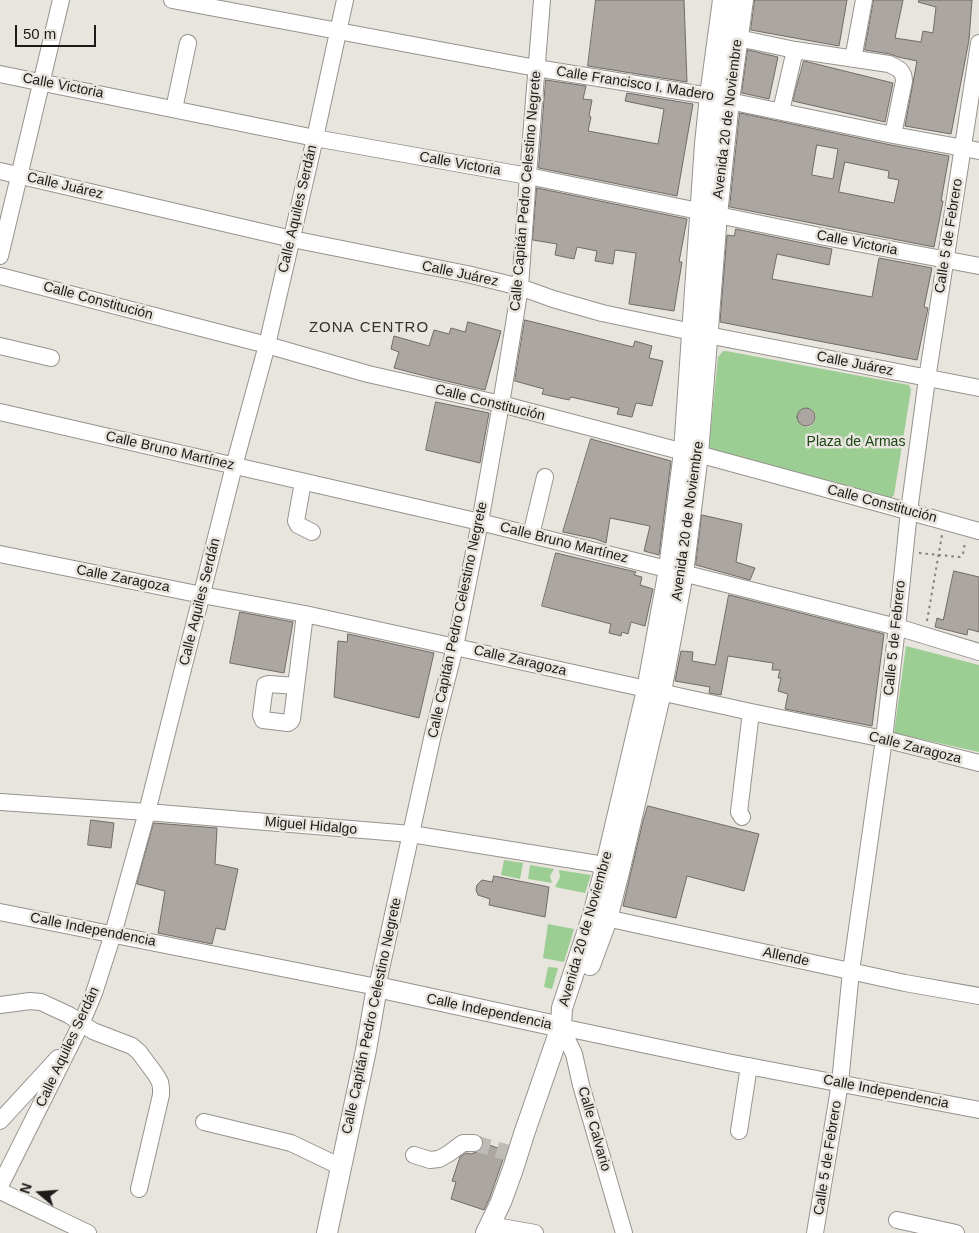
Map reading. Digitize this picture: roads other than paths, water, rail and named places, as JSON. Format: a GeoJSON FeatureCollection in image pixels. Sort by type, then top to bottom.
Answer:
{"type":"FeatureCollection","features":[{"type":"Feature","properties":{"kind":"main road","name":"Avenida 20 de Noviembre"},"geometry":{"type":"LineString","coordinates":[[488,1229],[501,1202],[513,1155],[561,1027],[573,1012],[613,866],[654,691],[676,571],[691,453],[719,98],[724,0]]}},
{"type":"Feature","properties":{"kind":"main road","name":"Avenida 20 de Noviembre"},"geometry":{"type":"LineString","coordinates":[[719,98],[738,38],[743,0]]}},
{"type":"Feature","properties":{"kind":"main road","name":"Calle Independencia"},"geometry":{"type":"LineString","coordinates":[[377,987],[561,1027]]}},
{"type":"Feature","properties":{"kind":"main road","name":"Calle Capitán Pedro Celestino Negrete"},"geometry":{"type":"LineString","coordinates":[[327,1233],[366,1050],[377,987]]}},
{"type":"Feature","properties":{"kind":"street"},"geometry":{"type":"LineString","coordinates":[[0,256],[60,0]]}},
{"type":"Feature","properties":{"kind":"street","name":"Calle Francisco I. Madero"},"geometry":{"type":"LineString","coordinates":[[172,0],[242,7],[337,32],[536,68],[719,98],[893,135],[971,149]]}},
{"type":"Feature","properties":{"kind":"street","name":"Calle Aquiles Serdán"},"geometry":{"type":"LineString","coordinates":[[0,1186],[81,1024],[94,993],[113,934],[147,812],[234,466],[267,345],[315,138],[344,0]]}},
{"type":"Feature","properties":{"kind":"street","name":"Calle Capitán Pedro Celestino Negrete"},"geometry":{"type":"LineString","coordinates":[[377,987],[455,646],[501,404],[520,288],[542,0]]}},
{"type":"Feature","properties":{"kind":"street"},"geometry":{"type":"LineString","coordinates":[[853,59],[864,0]]}},
{"type":"Feature","properties":{"kind":"street"},"geometry":{"type":"LineString","coordinates":[[738,38],[795,50],[888,64],[897,68],[903,74],[904,81],[893,135]]}},
{"type":"Feature","properties":{"kind":"street"},"geometry":{"type":"LineString","coordinates":[[174,109],[188,43]]}},
{"type":"Feature","properties":{"kind":"street","name":"Calle 5 de Febrero"},"geometry":{"type":"LineString","coordinates":[[815,1233],[840,1083],[850,971],[884,739],[904,552],[927,379],[946,259],[971,149],[979,43]]}},
{"type":"Feature","properties":{"kind":"street"},"geometry":{"type":"LineString","coordinates":[[781,111],[795,50]]}},
{"type":"Feature","properties":{"kind":"street","name":"Calle Victoria"},"geometry":{"type":"LineString","coordinates":[[0,74],[315,138],[528,176],[979,266]]}},
{"type":"Feature","properties":{"kind":"street","name":"Calle Juárez"},"geometry":{"type":"LineString","coordinates":[[0,171],[292,239],[467,274],[602,313],[979,388]]}},
{"type":"Feature","properties":{"kind":"street","name":"Calle Constitución"},"geometry":{"type":"LineString","coordinates":[[0,276],[267,345],[368,374],[501,404],[691,453],[973,529]]}},
{"type":"Feature","properties":{"kind":"street"},"geometry":{"type":"LineString","coordinates":[[0,346],[51,358]]}},
{"type":"Feature","properties":{"kind":"street","name":"Calle Bruno Martínez"},"geometry":{"type":"LineString","coordinates":[[0,412],[480,522],[897,627],[979,652]]}},
{"type":"Feature","properties":{"kind":"street"},"geometry":{"type":"LineString","coordinates":[[531,535],[545,477]]}},
{"type":"Feature","properties":{"kind":"street"},"geometry":{"type":"LineString","coordinates":[[303,482],[296,521],[298,525],[312,532]]}},
{"type":"Feature","properties":{"kind":"street","name":"Calle Zaragoza"},"geometry":{"type":"LineString","coordinates":[[0,554],[305,614],[455,646],[654,691],[884,739],[979,763]]}},
{"type":"Feature","properties":{"kind":"street"},"geometry":{"type":"LineString","coordinates":[[296,686],[305,614]]}},
{"type":"Feature","properties":{"kind":"street"},"geometry":{"type":"LineString","coordinates":[[742,817],[739,812],[751,712]]}},
{"type":"Feature","properties":{"kind":"street","name":"Miguel Hidalgo"},"geometry":{"type":"LineString","coordinates":[[0,802],[411,834],[613,866]]}},
{"type":"Feature","properties":{"kind":"street","name":"Calle Independencia"},"geometry":{"type":"LineString","coordinates":[[0,912],[377,987]]}},
{"type":"Feature","properties":{"kind":"street","name":"Allende"},"geometry":{"type":"LineString","coordinates":[[600,917],[905,983],[979,996]]}},
{"type":"Feature","properties":{"kind":"street"},"geometry":{"type":"LineString","coordinates":[[0,1005],[30,1001],[41,1002],[69,1015],[93,1031],[136,1049],[160,1082],[161,1088],[139,1189]]}},
{"type":"Feature","properties":{"kind":"street","name":"Calle Independencia"},"geometry":{"type":"LineString","coordinates":[[561,1027],[749,1066],[979,1110]]}},
{"type":"Feature","properties":{"kind":"street","name":"Calle Calvario"},"geometry":{"type":"LineString","coordinates":[[561,1027],[574,1054],[581,1085],[624,1233]]}},
{"type":"Feature","properties":{"kind":"street"},"geometry":{"type":"LineString","coordinates":[[0,1121],[72,1044]]}},
{"type":"Feature","properties":{"kind":"street"},"geometry":{"type":"LineString","coordinates":[[739,1130],[749,1066]]}},
{"type":"Feature","properties":{"kind":"street"},"geometry":{"type":"LineString","coordinates":[[204,1122],[291,1143],[341,1167]]}},
{"type":"Feature","properties":{"kind":"street"},"geometry":{"type":"LineString","coordinates":[[414,1155],[430,1160],[439,1159],[463,1143],[474,1143]]}},
{"type":"Feature","properties":{"kind":"street"},"geometry":{"type":"LineString","coordinates":[[0,1191],[88,1233]]}},
{"type":"Feature","properties":{"kind":"street"},"geometry":{"type":"LineString","coordinates":[[898,1220],[956,1233]]}},
{"type":"Feature","properties":{"kind":"street"},"geometry":{"type":"LineString","coordinates":[[488,1229],[535,1233]]}},
{"type":"Feature","properties":{"kind":"tunnel"},"geometry":{"type":"LineString","coordinates":[[474,1143],[509,1153]]}},
{"type":"Feature","properties":{"kind":"district","name":"ZONA CENTRO"},"geometry":{"type":"Point","coordinates":[369,328]}},
{"type":"Feature","properties":{"kind":"park label","name":"Plaza de Armas"},"geometry":{"type":"Point","coordinates":[856,442]}}]}
